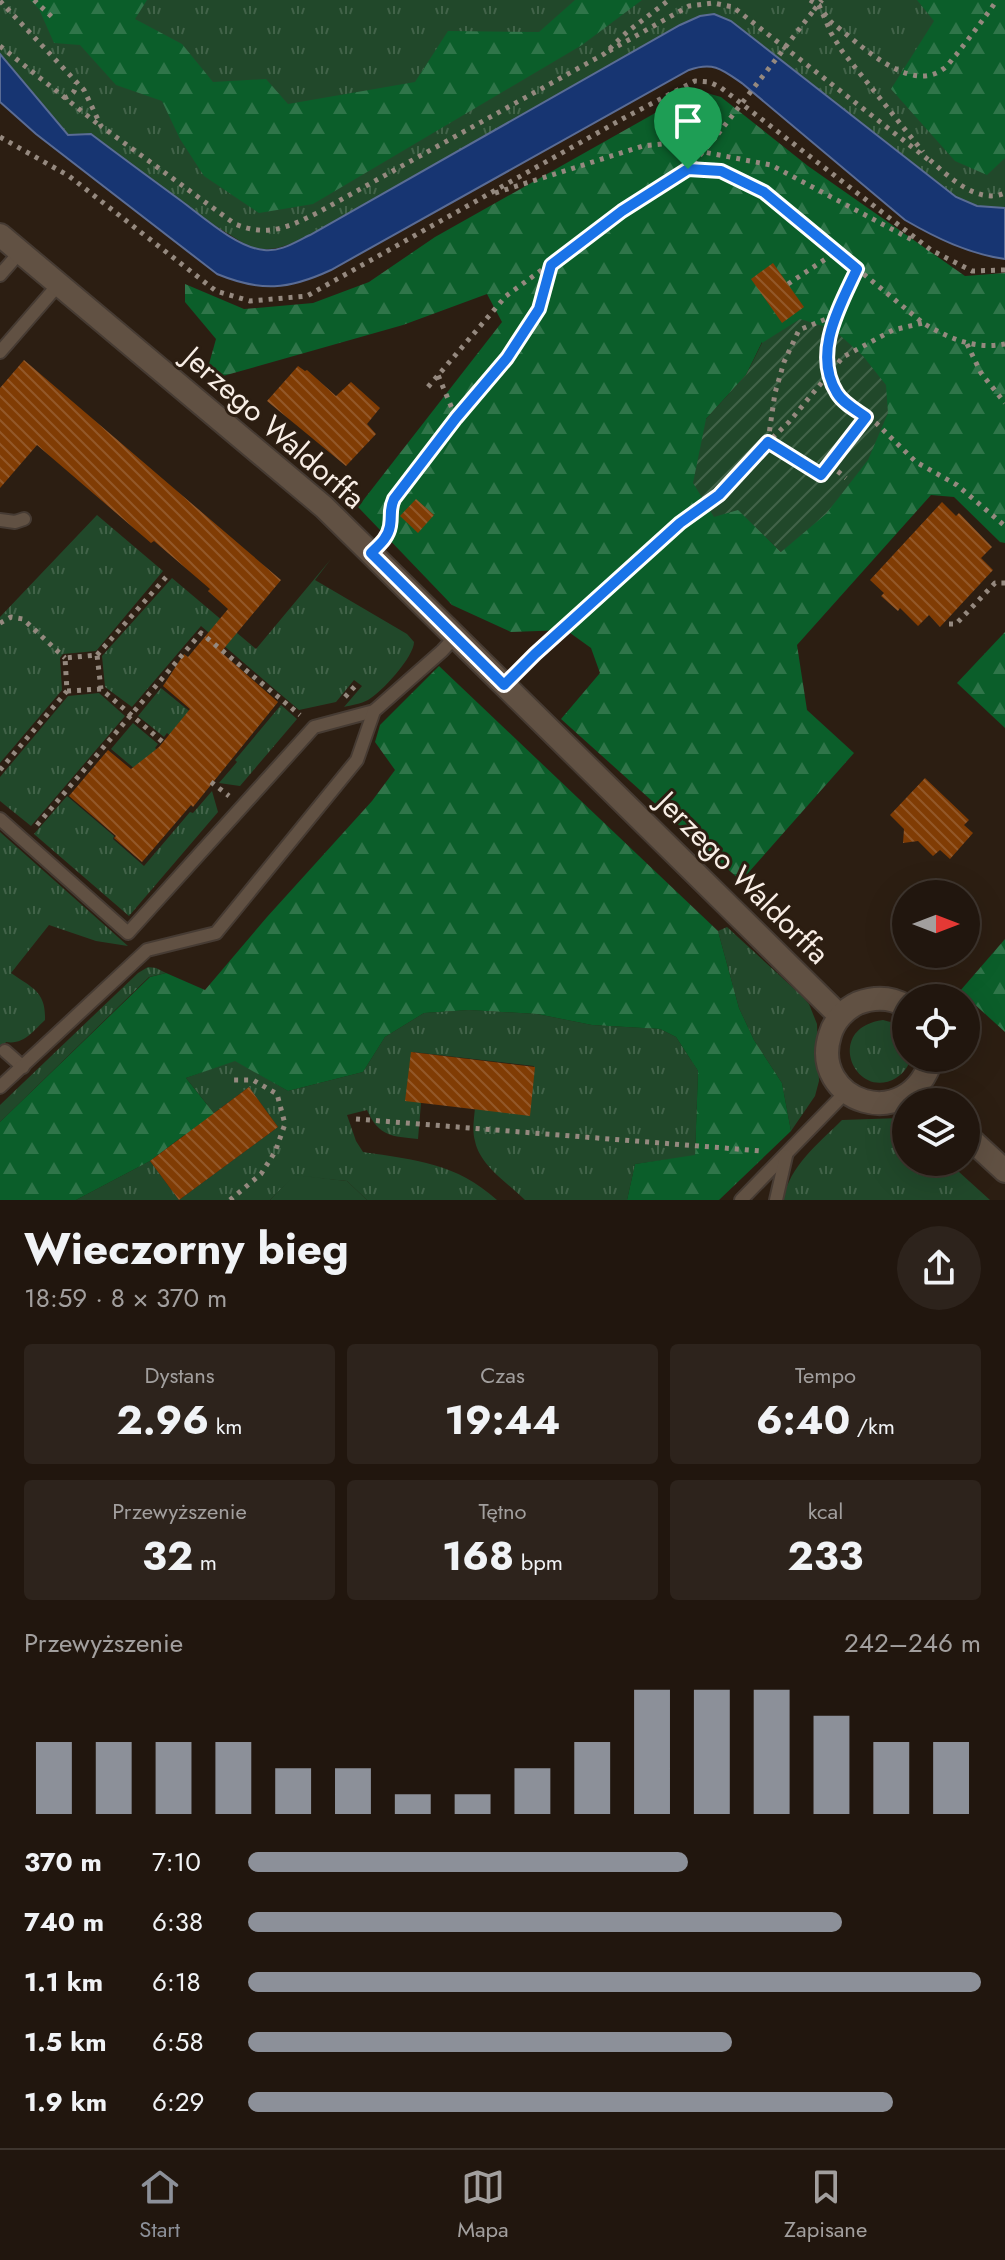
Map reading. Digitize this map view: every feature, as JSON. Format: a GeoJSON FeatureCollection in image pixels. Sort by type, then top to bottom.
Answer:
{"type":"FeatureCollection","features":[{"type":"Feature","properties":{"kind":"street","name":"Jerzego Waldorffa"},"geometry":{"type":"LineString","coordinates":[[0,235],[324,507],[840,1016]]}},
{"type":"Feature","properties":{"kind":"street"},"geometry":{"type":"LineString","coordinates":[[892,1001],[868,999],[853,1005],[840,1016],[831,1030],[827,1046],[828,1064],[846,1092],[874,1104],[892,1102]]}},
{"type":"Feature","properties":{"kind":"street"},"geometry":{"type":"LineString","coordinates":[[980,1148],[1005,1171]]}},
{"type":"Feature","properties":{"kind":"lane"},"geometry":{"type":"LineString","coordinates":[[0,275],[20,252]]}},
{"type":"Feature","properties":{"kind":"lane"},"geometry":{"type":"LineString","coordinates":[[0,352],[58,285]]}},
{"type":"Feature","properties":{"kind":"lane"},"geometry":{"type":"LineString","coordinates":[[0,520],[15,522],[24,519]]}},
{"type":"Feature","properties":{"kind":"lane"},"geometry":{"type":"LineString","coordinates":[[0,819],[128,933],[314,727],[374,711],[455,637]]}},
{"type":"Feature","properties":{"kind":"lane"},"geometry":{"type":"LineString","coordinates":[[0,1087],[147,950],[216,933],[357,760],[374,711]]}},
{"type":"Feature","properties":{"kind":"lane"},"geometry":{"type":"LineString","coordinates":[[5,1051],[23,1067]]}},
{"type":"Feature","properties":{"kind":"lane"},"geometry":{"type":"LineString","coordinates":[[741,1200],[846,1092]]}},
{"type":"Feature","properties":{"kind":"lane"},"geometry":{"type":"LineString","coordinates":[[776,1200],[787,1153]]}},
{"type":"Feature","properties":{"kind":"path"},"geometry":{"type":"LineString","coordinates":[[34,0],[53,18]]}},
{"type":"Feature","properties":{"kind":"path"},"geometry":{"type":"LineString","coordinates":[[604,54],[669,0]]}},
{"type":"Feature","properties":{"kind":"path"},"geometry":{"type":"LineString","coordinates":[[810,0],[831,22],[886,63],[911,76],[925,78],[944,69],[997,0]]}},
{"type":"Feature","properties":{"kind":"path"},"geometry":{"type":"LineString","coordinates":[[0,1],[84,90],[101,126]]}},
{"type":"Feature","properties":{"kind":"path"},"geometry":{"type":"LineString","coordinates":[[0,46],[101,126],[235,224],[252,231],[271,231],[317,213],[689,6],[713,3],[733,7],[969,191],[995,197],[1005,193]]}},
{"type":"Feature","properties":{"kind":"path"},"geometry":{"type":"LineString","coordinates":[[818,5],[842,51],[930,161]]}},
{"type":"Feature","properties":{"kind":"path"},"geometry":{"type":"LineString","coordinates":[[428,387],[506,296],[622,211],[688,169],[818,5]]}},
{"type":"Feature","properties":{"kind":"path"},"geometry":{"type":"LineString","coordinates":[[0,137],[69,176],[216,291],[250,301],[307,296],[624,118],[695,81],[709,82],[720,87],[931,250]]}},
{"type":"Feature","properties":{"kind":"path"},"geometry":{"type":"LineString","coordinates":[[64,98],[72,95],[76,82]]}},
{"type":"Feature","properties":{"kind":"path"},"geometry":{"type":"LineString","coordinates":[[485,196],[643,146],[662,144],[771,165],[972,271],[1005,270]]}},
{"type":"Feature","properties":{"kind":"path"},"geometry":{"type":"LineString","coordinates":[[688,169],[721,171],[764,192],[923,323],[944,336],[967,344],[1005,344]]}},
{"type":"Feature","properties":{"kind":"path"},"geometry":{"type":"LineString","coordinates":[[788,284],[836,252]]}},
{"type":"Feature","properties":{"kind":"path"},"geometry":{"type":"LineString","coordinates":[[371,553],[385,540],[390,526],[389,510],[394,499],[507,358],[539,309],[551,265]]}},
{"type":"Feature","properties":{"kind":"path"},"geometry":{"type":"LineString","coordinates":[[857,269],[836,315],[827,346],[829,376],[838,395],[876,423],[916,462],[957,485],[1005,526]]}},
{"type":"Feature","properties":{"kind":"path"},"geometry":{"type":"LineString","coordinates":[[768,442],[775,393],[784,362],[799,330],[836,315]]}},
{"type":"Feature","properties":{"kind":"path"},"geometry":{"type":"LineString","coordinates":[[504,685],[680,523],[719,495],[789,422],[843,357],[893,330],[923,323]]}},
{"type":"Feature","properties":{"kind":"path"},"geometry":{"type":"LineString","coordinates":[[967,344],[981,373],[1005,403]]}},
{"type":"Feature","properties":{"kind":"path"},"geometry":{"type":"LineString","coordinates":[[438,375],[456,418]]}},
{"type":"Feature","properties":{"kind":"path"},"geometry":{"type":"LineString","coordinates":[[768,442],[821,475],[866,417]]}},
{"type":"Feature","properties":{"kind":"path"},"geometry":{"type":"LineString","coordinates":[[830,465],[846,478]]}},
{"type":"Feature","properties":{"kind":"path"},"geometry":{"type":"LineString","coordinates":[[65,658],[97,655],[168,575]]}},
{"type":"Feature","properties":{"kind":"path"},"geometry":{"type":"LineString","coordinates":[[949,624],[956,624],[995,583],[1005,583]]}},
{"type":"Feature","properties":{"kind":"path"},"geometry":{"type":"LineString","coordinates":[[0,623],[11,617],[23,619],[65,658],[67,691],[0,770]]}},
{"type":"Feature","properties":{"kind":"path"},"geometry":{"type":"LineString","coordinates":[[24,840],[201,633],[299,716],[305,714]]}},
{"type":"Feature","properties":{"kind":"path"},"geometry":{"type":"LineString","coordinates":[[97,655],[101,689],[165,744]]}},
{"type":"Feature","properties":{"kind":"path"},"geometry":{"type":"LineString","coordinates":[[339,704],[358,683]]}},
{"type":"Feature","properties":{"kind":"path"},"geometry":{"type":"LineString","coordinates":[[67,691],[101,689]]}},
{"type":"Feature","properties":{"kind":"path"},"geometry":{"type":"LineString","coordinates":[[230,1200],[261,1174],[275,1152],[285,1124],[277,1094],[253,1080],[232,1080]]}},
{"type":"Feature","properties":{"kind":"path"},"geometry":{"type":"LineString","coordinates":[[356,1119],[787,1153]]}},
{"type":"Feature","properties":{"kind":"green space"},"geometry":{"type":"Polygon","coordinates":[[[0,0],[1005,0],[1005,208],[977,206],[956,197],[731,21],[711,17],[680,25],[310,235],[280,247],[257,248],[248,246],[68,135],[0,54],[0,0]]]}},
{"type":"Feature","properties":{"kind":"green space"},"geometry":{"type":"Polygon","coordinates":[[[30,0],[147,0],[135,19],[182,44],[213,82],[266,79],[288,104],[415,82],[448,31],[539,32],[575,0],[642,0],[582,45],[313,204],[259,213],[204,176],[180,139],[162,101],[116,85],[80,45],[54,43],[39,9],[30,0]]]}},
{"type":"Feature","properties":{"kind":"green space"},"geometry":{"type":"Polygon","coordinates":[[[917,0],[1005,0],[1005,158],[987,175],[955,161],[891,89],[934,21],[917,0]]]}},
{"type":"Feature","properties":{"kind":"green space"},"geometry":{"type":"Polygon","coordinates":[[[696,90],[721,97],[808,166],[965,276],[1005,273],[1005,543],[1000,542],[954,497],[931,495],[797,645],[807,710],[854,753],[741,881],[561,719],[600,673],[591,648],[566,630],[511,632],[452,605],[358,507],[502,322],[487,294],[403,325],[223,376],[209,364],[216,339],[185,302],[185,284],[244,309],[313,303],[369,282],[435,237],[696,90]],[[762,342],[746,375],[706,419],[738,509],[781,552],[762,342]]]}},
{"type":"Feature","properties":{"kind":"green space"},"geometry":{"type":"Polygon","coordinates":[[[800,319],[833,329],[863,356],[886,385],[888,413],[868,460],[826,514],[781,552],[738,510],[714,517],[693,483],[706,419],[746,375],[762,343],[800,319]]]}},
{"type":"Feature","properties":{"kind":"green space"},"geometry":{"type":"Polygon","coordinates":[[[97,515],[163,571],[96,651],[63,654],[60,658],[62,690],[0,763],[0,617],[97,515]]]}},
{"type":"Feature","properties":{"kind":"green space"},"geometry":{"type":"Polygon","coordinates":[[[331,559],[315,580],[407,634],[414,642],[413,649],[396,674],[368,700],[344,707],[362,686],[354,680],[336,702],[299,710],[201,626],[132,707],[105,687],[102,656],[172,578],[256,649],[331,559]]]}},
{"type":"Feature","properties":{"kind":"green space"},"geometry":{"type":"Polygon","coordinates":[[[1005,632],[1005,728],[957,683],[1005,632]]]}},
{"type":"Feature","properties":{"kind":"green space"},"geometry":{"type":"Polygon","coordinates":[[[439,666],[718,931],[739,1008],[754,1040],[782,1083],[791,1131],[719,1200],[627,1200],[635,1164],[695,1155],[698,1071],[676,1037],[660,1029],[592,1025],[537,1014],[469,1010],[424,1013],[385,1037],[363,1072],[288,1091],[235,1061],[186,1078],[217,1117],[183,1136],[150,1161],[76,1200],[0,1200],[0,1122],[150,977],[166,973],[205,990],[372,801],[395,770],[375,742],[380,725],[439,666]]]}},
{"type":"Feature","properties":{"kind":"green space"},"geometry":{"type":"Polygon","coordinates":[[[161,688],[199,719],[177,741],[167,733],[164,737],[138,716],[161,688]]]}},
{"type":"Feature","properties":{"kind":"green space"},"geometry":{"type":"Polygon","coordinates":[[[99,693],[125,716],[31,826],[0,801],[0,777],[68,696],[99,693]]]}},
{"type":"Feature","properties":{"kind":"green space"},"geometry":{"type":"Polygon","coordinates":[[[281,705],[297,719],[240,786],[219,783],[237,762],[235,760],[281,705]]]}},
{"type":"Feature","properties":{"kind":"green space"},"geometry":{"type":"Polygon","coordinates":[[[133,723],[158,744],[155,748],[164,755],[148,780],[111,749],[133,723]]]}},
{"type":"Feature","properties":{"kind":"green space"},"geometry":{"type":"Polygon","coordinates":[[[212,791],[218,812],[129,916],[34,834],[67,796],[144,866],[212,791]]]}},
{"type":"Feature","properties":{"kind":"green space"},"geometry":{"type":"Polygon","coordinates":[[[0,832],[128,946],[96,941],[49,925],[11,973],[40,996],[45,1020],[23,1039],[6,1042],[0,1051],[0,832]]]}},
{"type":"Feature","properties":{"kind":"green space"},"geometry":{"type":"Polygon","coordinates":[[[727,927],[802,996],[817,1024],[819,1081],[815,1096],[791,1131],[782,1083],[754,1040],[739,1008],[718,931],[727,927]]]}},
{"type":"Feature","properties":{"kind":"green space"},"geometry":{"type":"Polygon","coordinates":[[[1005,939],[1005,1032],[980,1009],[980,984],[966,984],[1005,939]]]}},
{"type":"Feature","properties":{"kind":"green space"},"geometry":{"type":"Polygon","coordinates":[[[148,967],[166,973],[149,977],[0,1122],[0,1105],[138,973],[148,967]]]}},
{"type":"Feature","properties":{"kind":"green space"},"geometry":{"type":"Polygon","coordinates":[[[469,1010],[537,1014],[592,1025],[660,1029],[676,1037],[698,1071],[695,1156],[635,1164],[627,1200],[525,1200],[483,1158],[474,1137],[474,1121],[475,1108],[529,1114],[534,1066],[413,1052],[421,1103],[418,1139],[387,1134],[376,1126],[367,1110],[347,1115],[356,1141],[363,1152],[418,1161],[451,1171],[497,1200],[367,1200],[347,1181],[294,1176],[270,1200],[179,1200],[278,1127],[249,1087],[214,1113],[186,1078],[235,1060],[288,1091],[363,1072],[385,1037],[424,1013],[469,1010]]]}},
{"type":"Feature","properties":{"kind":"green space"},"geometry":{"type":"Polygon","coordinates":[[[883,1020],[892,1022],[892,1072],[903,1072],[896,1078],[881,1083],[868,1080],[858,1072],[850,1048],[854,1036],[865,1026],[883,1020]]]}},
{"type":"Feature","properties":{"kind":"green space"},"geometry":{"type":"Polygon","coordinates":[[[892,1118],[892,1176],[963,1176],[990,1200],[783,1200],[798,1166],[842,1120],[892,1118]]]}},
{"type":"Feature","properties":{"kind":"green space"},"geometry":{"type":"Polygon","coordinates":[[[150,1161],[179,1200],[76,1200],[150,1161]]]}},
{"type":"Feature","properties":{"kind":"green space"},"geometry":{"type":"Polygon","coordinates":[[[294,1175],[347,1181],[367,1200],[270,1200],[294,1175]]]}},
{"type":"Feature","properties":{"kind":"water"},"geometry":{"type":"Polygon","coordinates":[[[714,14],[731,21],[956,197],[977,206],[1005,208],[1005,259],[953,244],[905,220],[743,84],[712,67],[689,70],[331,270],[301,282],[274,286],[247,284],[217,274],[36,134],[0,102],[0,54],[68,135],[91,134],[231,238],[254,248],[276,249],[310,235],[680,25],[700,16],[714,14]]]}},
{"type":"Feature","properties":{"kind":"building"},"geometry":{"type":"Polygon","coordinates":[[[773,263],[804,307],[782,323],[751,279],[773,263]]]}},
{"type":"Feature","properties":{"kind":"building"},"geometry":{"type":"Polygon","coordinates":[[[24,360],[281,580],[221,652],[278,702],[193,807],[191,805],[142,862],[69,796],[108,750],[131,769],[159,747],[190,709],[163,686],[184,654],[188,657],[228,609],[208,591],[210,589],[37,445],[0,488],[0,388],[24,360]]]}},
{"type":"Feature","properties":{"kind":"building"},"geometry":{"type":"Polygon","coordinates":[[[298,366],[307,370],[336,396],[351,382],[380,408],[367,424],[376,434],[346,466],[267,401],[298,366]]]}},
{"type":"Feature","properties":{"kind":"building"},"geometry":{"type":"Polygon","coordinates":[[[416,499],[434,515],[418,533],[400,516],[416,499]]]}},
{"type":"Feature","properties":{"kind":"building"},"geometry":{"type":"Polygon","coordinates":[[[942,502],[956,516],[959,513],[992,547],[981,558],[993,570],[940,627],[929,615],[918,626],[900,608],[898,611],[881,596],[884,593],[870,580],[942,502]]]}},
{"type":"Feature","properties":{"kind":"building"},"geometry":{"type":"Polygon","coordinates":[[[925,778],[969,820],[964,825],[973,833],[950,859],[940,850],[933,856],[918,841],[903,843],[904,829],[890,815],[925,778]]]}},
{"type":"Feature","properties":{"kind":"building"},"geometry":{"type":"Polygon","coordinates":[[[411,1052],[535,1067],[530,1116],[405,1101],[411,1052]]]}},
{"type":"Feature","properties":{"kind":"building"},"geometry":{"type":"Polygon","coordinates":[[[249,1087],[278,1127],[179,1200],[150,1161],[249,1087]]]}},
{"type":"Feature","properties":{"kind":"route"},"geometry":{"type":"LineString","coordinates":[[688,169],[721,171],[764,192],[857,269],[836,315],[827,346],[829,376],[838,395],[866,417],[821,475],[768,442],[719,495],[680,523],[504,685],[371,553],[385,540],[390,526],[389,510],[394,499],[507,358],[539,309],[551,265],[622,211],[688,169]]}}]}
